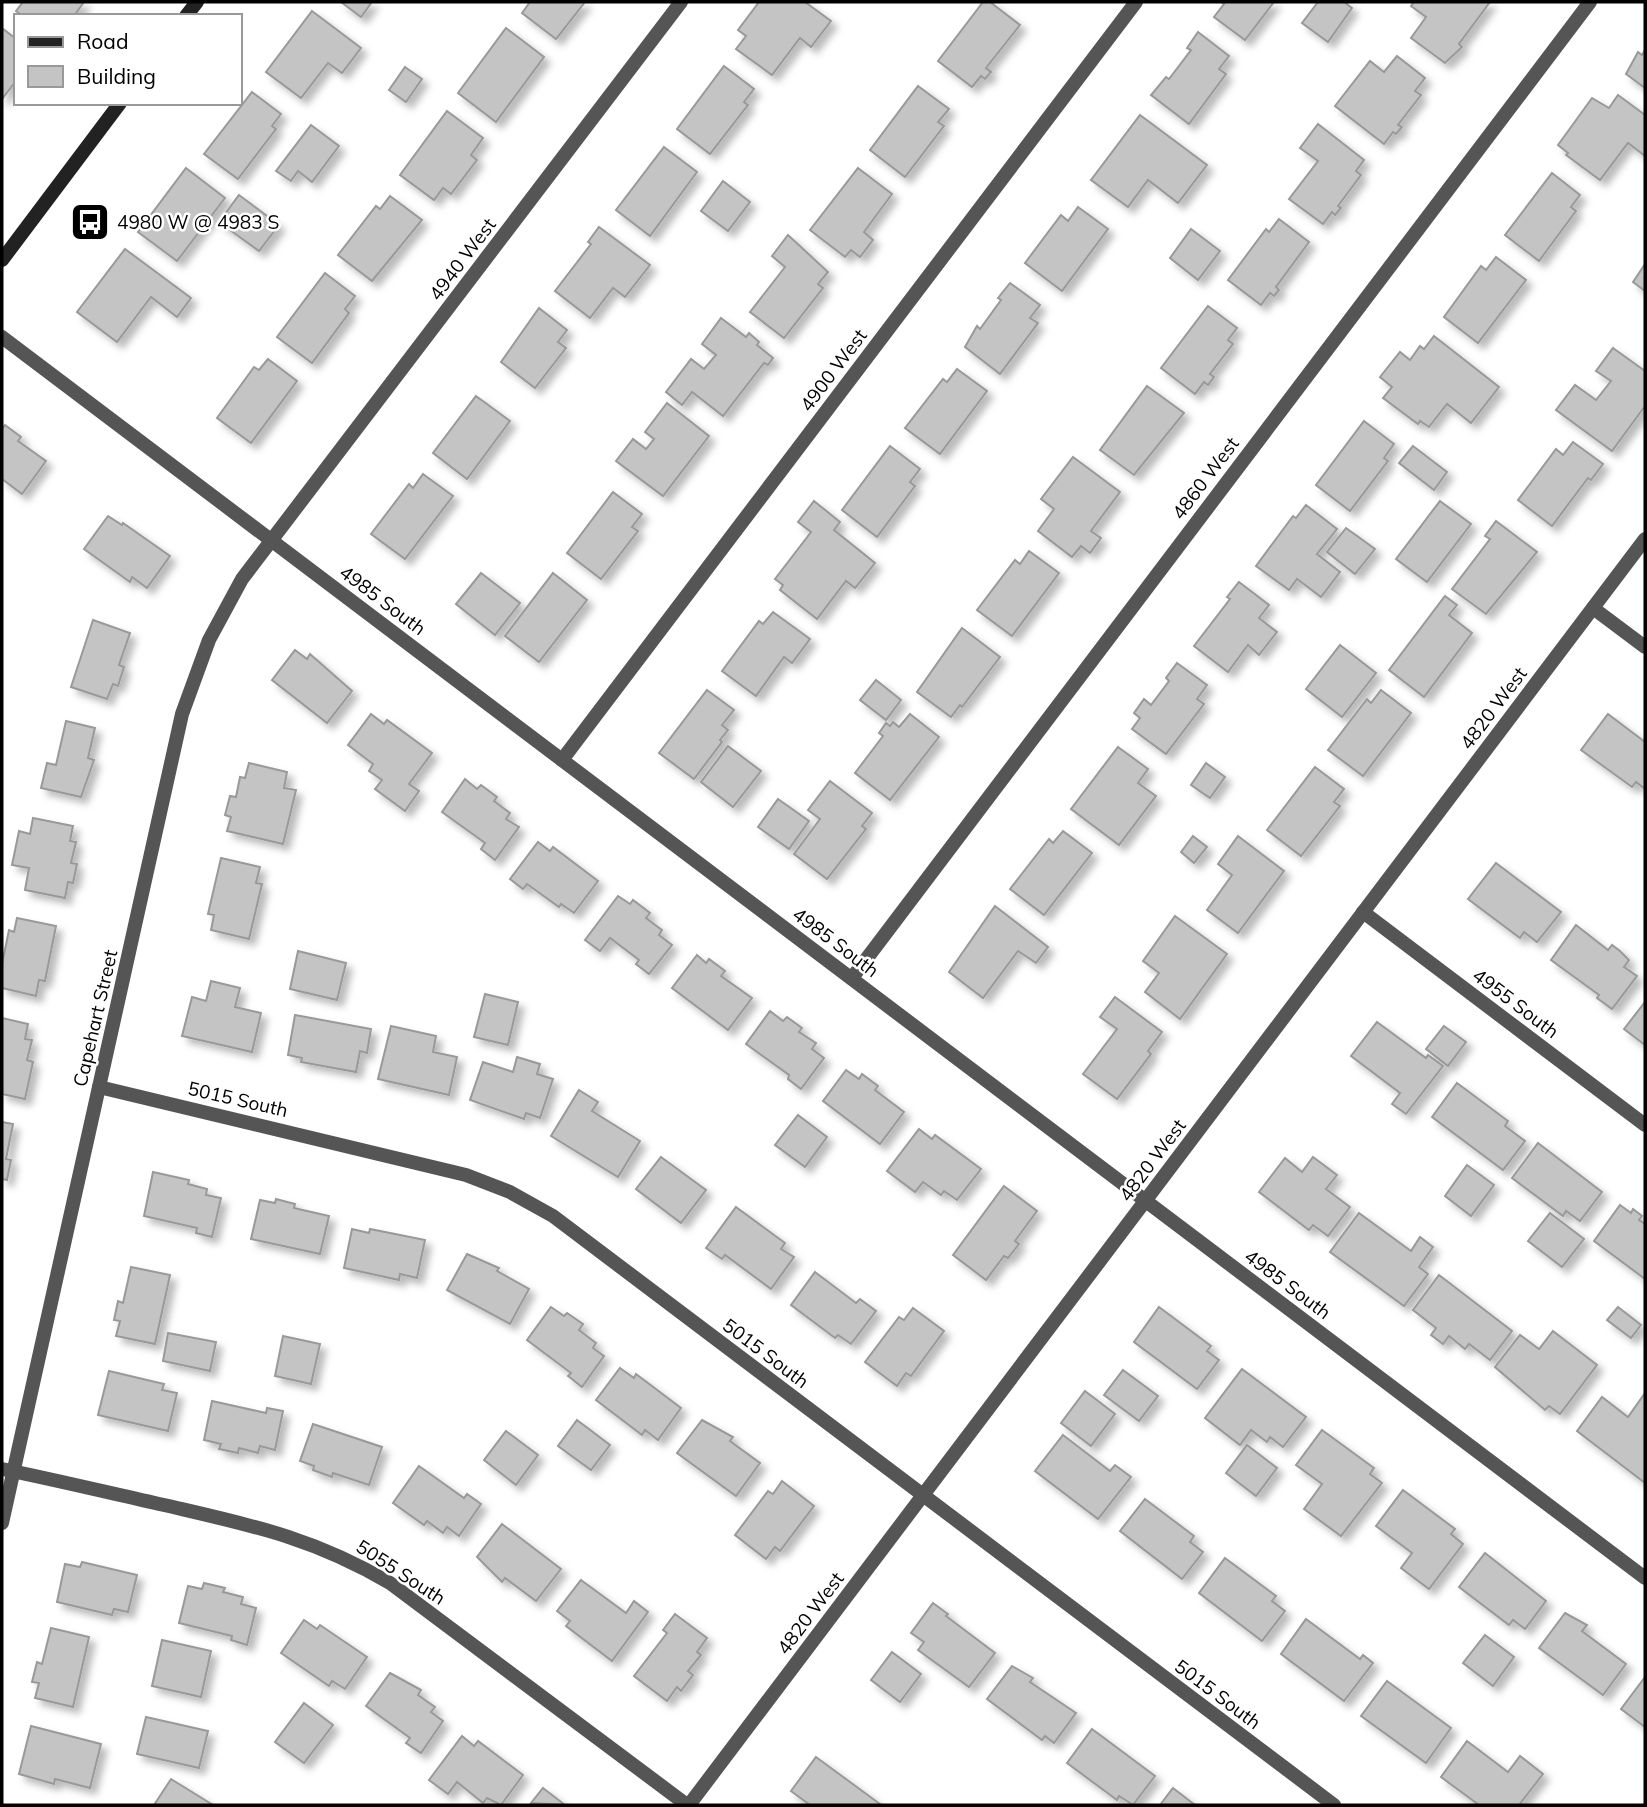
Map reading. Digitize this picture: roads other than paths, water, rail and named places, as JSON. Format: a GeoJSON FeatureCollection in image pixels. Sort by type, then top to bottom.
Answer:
{"type":"FeatureCollection","features":[{"type":"Feature","properties":{"kind":"street","name":"4940 West"},"geometry":{"type":"LineString","coordinates":[[273,540],[681,2]]}},
{"type":"Feature","properties":{"kind":"street","name":"4900 West"},"geometry":{"type":"LineString","coordinates":[[562,761],[1136,2]]}},
{"type":"Feature","properties":{"kind":"street","name":"4860 West"},"geometry":{"type":"LineString","coordinates":[[852,978],[1590,2]]}},
{"type":"Feature","properties":{"kind":"street"},"geometry":{"type":"LineString","coordinates":[[2,260],[118,105]]}},
{"type":"Feature","properties":{"kind":"street","name":"4985 South"},"geometry":{"type":"LineString","coordinates":[[2,337],[1645,1578]]}},
{"type":"Feature","properties":{"kind":"street","name":"4820 West"},"geometry":{"type":"LineString","coordinates":[[688,1805],[1645,539]]}},
{"type":"Feature","properties":{"kind":"street","name":"Capehart Street"},"geometry":{"type":"LineString","coordinates":[[2,1523],[7,1470],[99,1087],[182,714],[209,640],[242,579],[273,540]]}},
{"type":"Feature","properties":{"kind":"street"},"geometry":{"type":"LineString","coordinates":[[1593,608],[1645,648]]}},
{"type":"Feature","properties":{"kind":"street","name":"4955 South"},"geometry":{"type":"LineString","coordinates":[[1363,912],[1645,1125]]}},
{"type":"Feature","properties":{"kind":"street","name":"5015 South"},"geometry":{"type":"LineString","coordinates":[[99,1087],[384,1153],[466,1175],[510,1192],[553,1216],[1334,1805]]}},
{"type":"Feature","properties":{"kind":"street","name":"5055 South"},"geometry":{"type":"LineString","coordinates":[[7,1470],[258,1526],[307,1541],[348,1558],[390,1583],[688,1805]]}},
{"type":"Feature","properties":{"kind":"place","name":"4980 W @ 4983 S"},"geometry":{"type":"Point","coordinates":[90,222]}}]}
